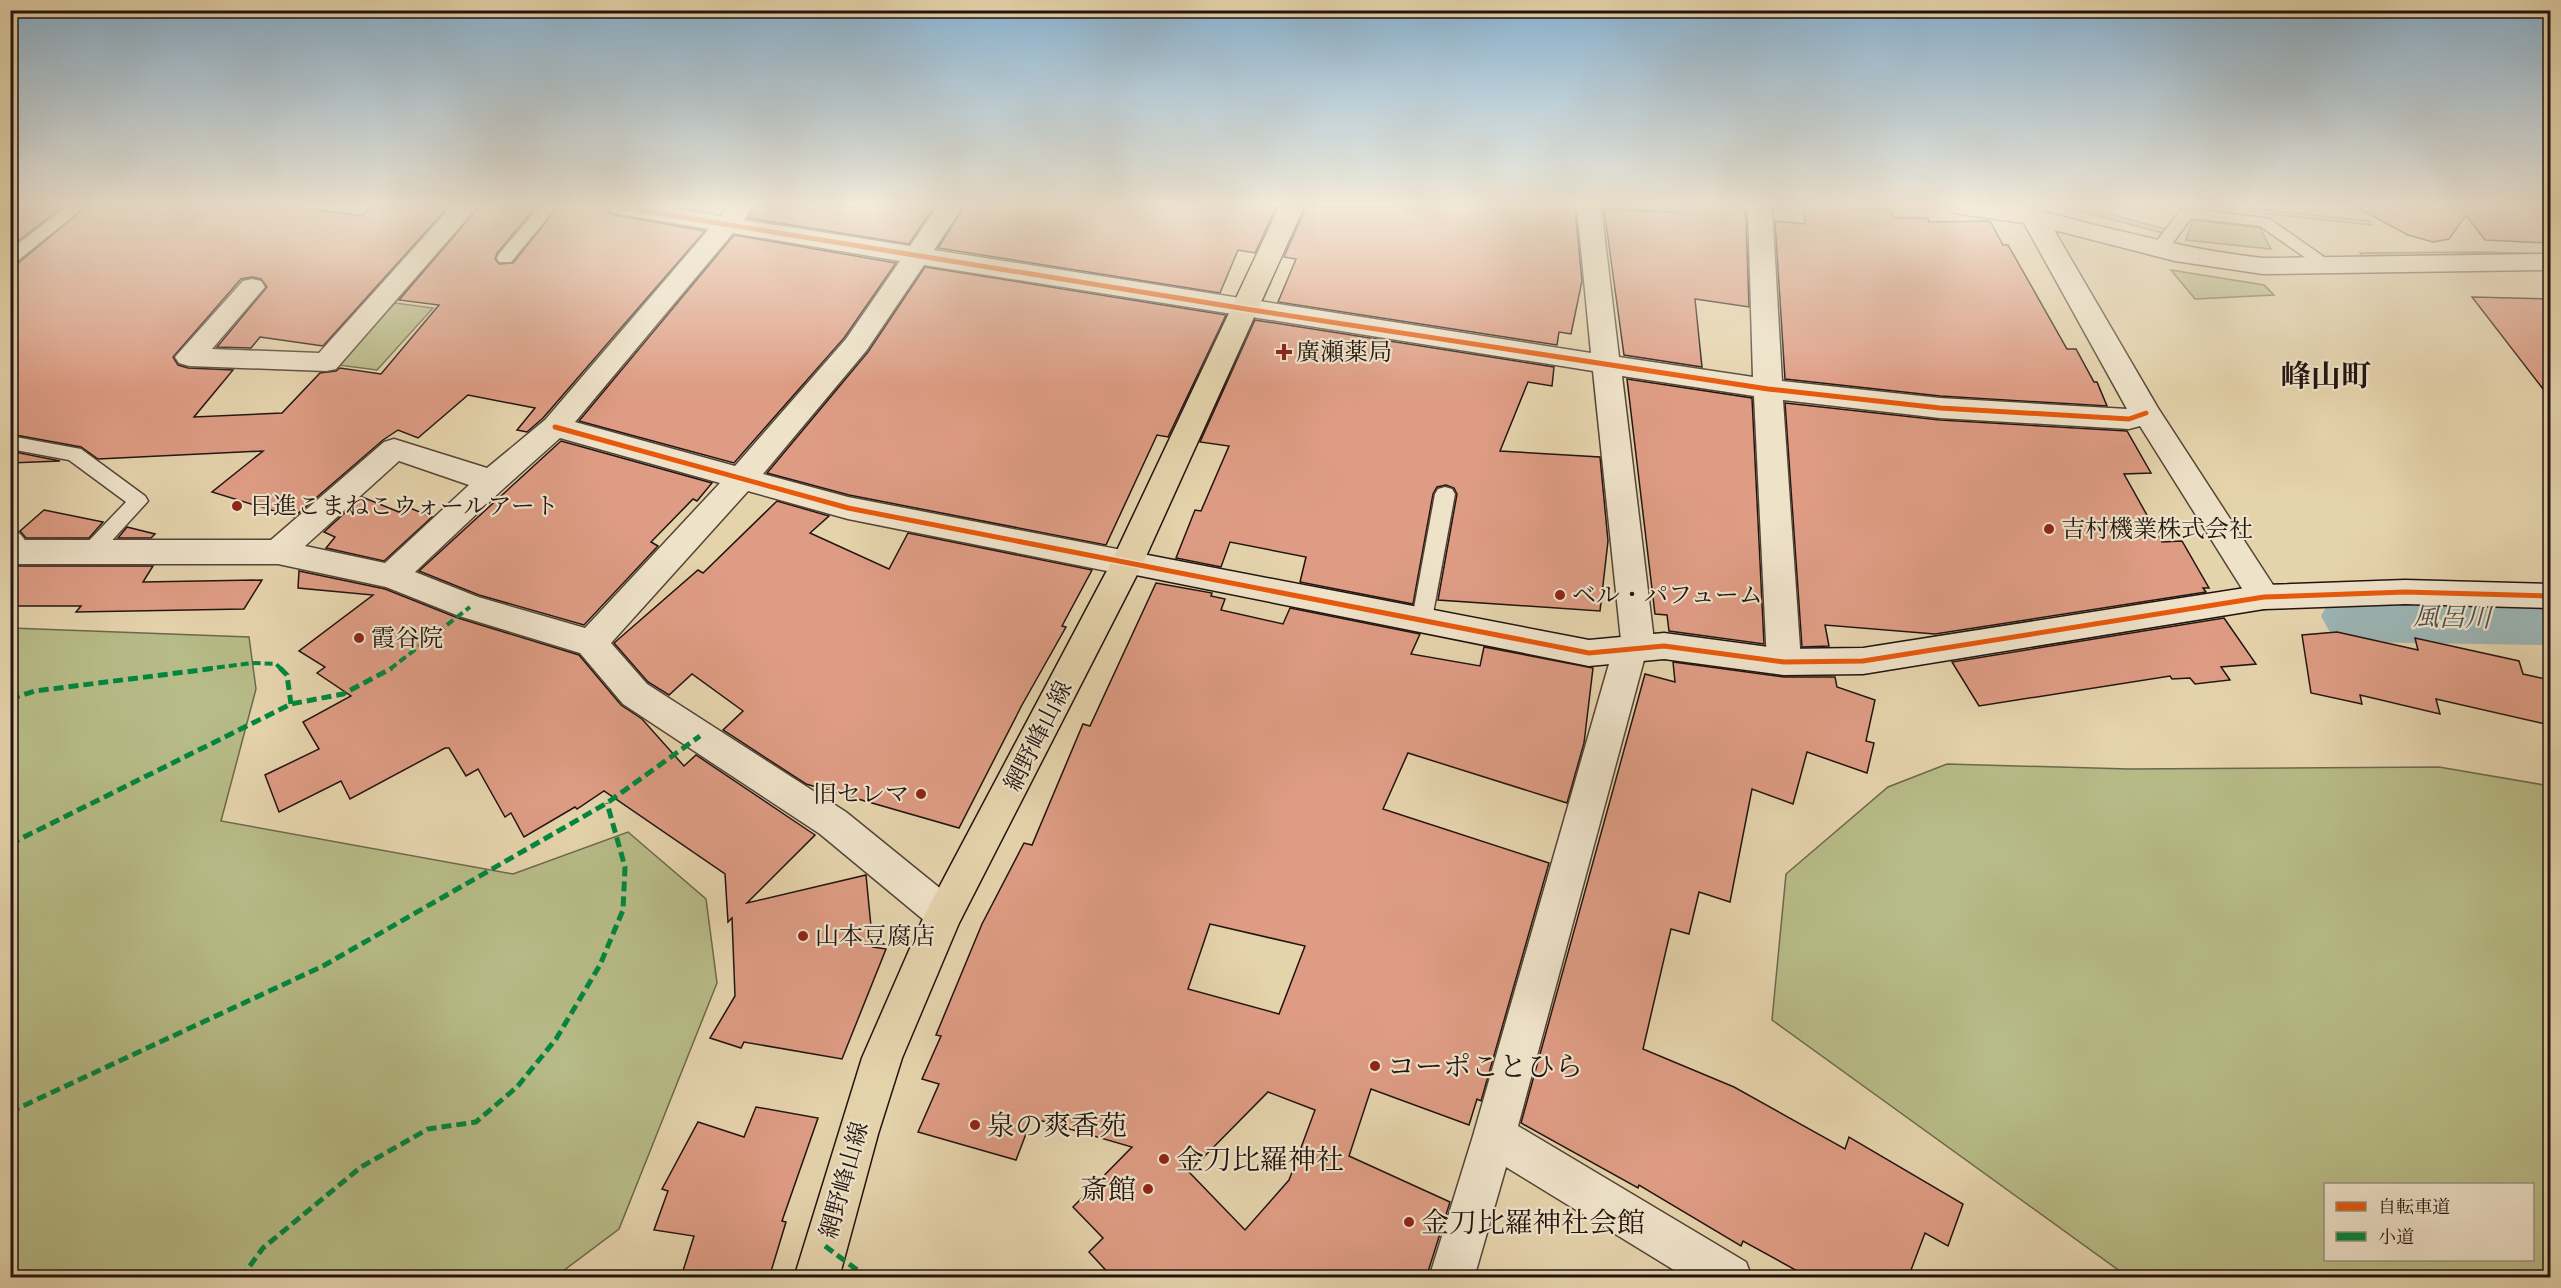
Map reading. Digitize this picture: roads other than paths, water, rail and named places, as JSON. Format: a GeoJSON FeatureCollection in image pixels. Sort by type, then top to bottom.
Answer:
{"type":"FeatureCollection","features":[{"type":"Feature","properties":{"kind":"main road","name":"網野峰山線"},"geometry":{"type":"LineString","coordinates":[[816,1278],[857,1134],[882,1058],[944,914],[977,855],[1131,554],[1199,404],[1265,267]]}},
{"type":"Feature","properties":{"kind":"street"},"geometry":{"type":"LineString","coordinates":[[252,287],[189,357],[326,362],[411,267]]}},
{"type":"Feature","properties":{"kind":"street"},"geometry":{"type":"LineString","coordinates":[[391,576],[492,481],[555,427],[691,267]]}},
{"type":"Feature","properties":{"kind":"street"},"geometry":{"type":"LineString","coordinates":[[591,643],[741,479],[856,345],[910,267]]}},
{"type":"Feature","properties":{"kind":"street"},"geometry":{"type":"LineString","coordinates":[[987,267],[1768,389],[1940,408],[2129,419],[2146,413]]}},
{"type":"Feature","properties":{"kind":"street"},"geometry":{"type":"LineString","coordinates":[[1451,1278],[1494,1137],[1634,649],[1608,365],[1596,267]]}},
{"type":"Feature","properties":{"kind":"street"},"geometry":{"type":"LineString","coordinates":[[1763,267],[1784,662]]}},
{"type":"Feature","properties":{"kind":"street"},"geometry":{"type":"LineString","coordinates":[[2062,267],[2146,413],[2264,597]]}},
{"type":"Feature","properties":{"kind":"street"},"geometry":{"type":"LineString","coordinates":[[555,427],[848,508],[1131,554],[1422,620],[1589,652],[1664,646],[1784,662],[1863,661],[2240,603],[2264,597],[2404,592],[2550,596]]}},
{"type":"Feature","properties":{"kind":"street"},"geometry":{"type":"LineString","coordinates":[[278,552],[394,449],[492,481]]}},
{"type":"Feature","properties":{"kind":"street"},"geometry":{"type":"LineString","coordinates":[[14,546],[89,552],[278,552],[391,576],[470,607],[591,643],[635,694],[833,823],[944,914]]}},
{"type":"Feature","properties":{"kind":"street"},"geometry":{"type":"LineString","coordinates":[[1494,1137],[1730,1278]]}},
{"type":"Feature","properties":{"kind":"lane"},"geometry":{"type":"LineString","coordinates":[[10,442],[74,454],[138,501],[89,552]]}},
{"type":"Feature","properties":{"kind":"lane"},"geometry":{"type":"LineString","coordinates":[[1422,620],[1445,494]]}},
{"type":"Feature","properties":{"kind":"waterway","name":"風呂川"},"geometry":{"type":"LineString","coordinates":[[2354,616],[2550,619]]}},
{"type":"Feature","properties":{"kind":"place","name":"廣瀬薬局"},"geometry":{"type":"Point","coordinates":[1284,352]}},
{"type":"Feature","properties":{"kind":"place","name":"日進こまねこウォールアート"},"geometry":{"type":"Point","coordinates":[237,506]}},
{"type":"Feature","properties":{"kind":"place","name":"吉村機業株式会社"},"geometry":{"type":"Point","coordinates":[2049,529]}},
{"type":"Feature","properties":{"kind":"place","name":"ベル・パフューム"},"geometry":{"type":"Point","coordinates":[1560,595]}},
{"type":"Feature","properties":{"kind":"place","name":"霞谷院"},"geometry":{"type":"Point","coordinates":[359,638]}},
{"type":"Feature","properties":{"kind":"place","name":"旧セレマ"},"geometry":{"type":"Point","coordinates":[921,794]}},
{"type":"Feature","properties":{"kind":"place","name":"山本豆腐店"},"geometry":{"type":"Point","coordinates":[803,936]}},
{"type":"Feature","properties":{"kind":"place","name":"コーポことひら"},"geometry":{"type":"Point","coordinates":[1375,1066]}},
{"type":"Feature","properties":{"kind":"place","name":"泉の爽香苑"},"geometry":{"type":"Point","coordinates":[975,1125]}},
{"type":"Feature","properties":{"kind":"place","name":"金刀比羅神社"},"geometry":{"type":"Point","coordinates":[1164,1159]}},
{"type":"Feature","properties":{"kind":"place","name":"斎館"},"geometry":{"type":"Point","coordinates":[1148,1189]}},
{"type":"Feature","properties":{"kind":"place","name":"金刀比羅神社会館"},"geometry":{"type":"Point","coordinates":[1409,1222]}},
{"type":"Feature","properties":{"kind":"district","name":"峰山町"},"geometry":{"type":"Point","coordinates":[2326,376]}}]}
